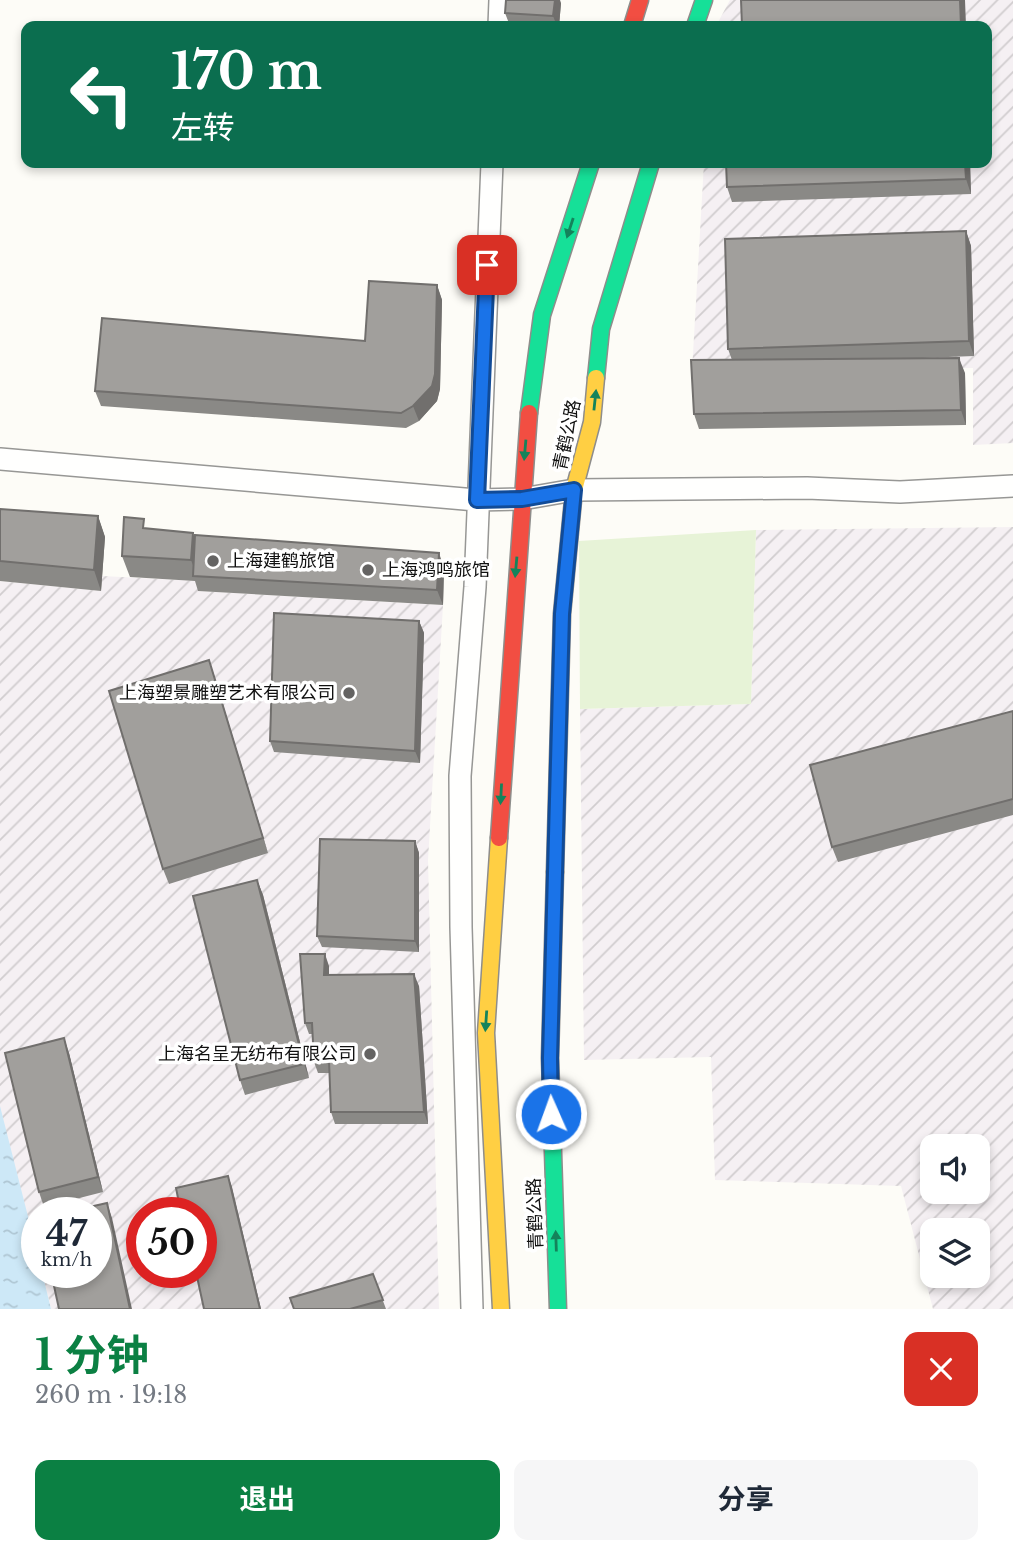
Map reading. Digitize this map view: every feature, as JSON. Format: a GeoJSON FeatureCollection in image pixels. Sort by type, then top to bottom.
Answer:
{"type":"FeatureCollection","features":[{"type":"Feature","properties":{"kind":"main road"},"geometry":{"type":"LineString","coordinates":[[634,21],[640,0]]}},
{"type":"Feature","properties":{"kind":"main road","name":"青鹤公路"},"geometry":{"type":"LineString","coordinates":[[501,1309],[486,1033],[506,685],[524,450],[542,315],[589,168]]}},
{"type":"Feature","properties":{"kind":"main road","name":"青鹤公路"},"geometry":{"type":"LineString","coordinates":[[558,1309],[550,1058],[562,614],[574,490],[592,422],[601,329],[649,168]]}},
{"type":"Feature","properties":{"kind":"street"},"geometry":{"type":"LineString","coordinates":[[499,21],[500,0]]}},
{"type":"Feature","properties":{"kind":"street"},"geometry":{"type":"LineString","coordinates":[[472,1309],[461,927],[460,776],[475,587],[492,168]]}},
{"type":"Feature","properties":{"kind":"street"},"geometry":{"type":"LineString","coordinates":[[0,459],[477,500],[522,499],[574,490],[807,488],[900,492],[1013,486]]}},
{"type":"Feature","properties":{"kind":"shaded area"},"geometry":{"type":"Polygon","coordinates":[[[730,0],[1013,0],[1013,443],[973,445],[973,368],[692,371],[704,168],[992,168],[992,21],[719,21],[730,0]]]}},
{"type":"Feature","properties":{"kind":"shaded area"},"geometry":{"type":"Polygon","coordinates":[[[1013,527],[1013,1309],[933,1309],[928,1288],[990,1288],[990,1218],[920,1218],[920,1259],[901,1186],[715,1180],[711,1057],[584,1060],[580,709],[751,704],[756,530],[1013,527]]]}},
{"type":"Feature","properties":{"kind":"shaded area"},"geometry":{"type":"Polygon","coordinates":[[[102,576],[198,581],[199,591],[443,605],[428,860],[439,1309],[51,1309],[46,1288],[112,1288],[112,1197],[22,1197],[0,1114],[0,581],[101,591],[102,576]]]}},
{"type":"Feature","properties":{"kind":"green space"},"geometry":{"type":"Polygon","coordinates":[[[756,530],[751,704],[580,709],[579,541],[756,530]]]}},
{"type":"Feature","properties":{"kind":"water"},"geometry":{"type":"Polygon","coordinates":[[[0,1106],[23,1197],[21,1288],[46,1288],[51,1309],[0,1309],[0,1106]]]}},
{"type":"Feature","properties":{"kind":"building"},"geometry":{"type":"Polygon","coordinates":[[[506,0],[555,0],[553,16],[505,13],[506,0]]]}},
{"type":"Feature","properties":{"kind":"building"},"geometry":{"type":"Polygon","coordinates":[[[741,0],[960,0],[961,21],[742,21],[741,0]]]}},
{"type":"Feature","properties":{"kind":"building"},"geometry":{"type":"Polygon","coordinates":[[[726,168],[965,168],[966,179],[727,187],[726,168]]]}},
{"type":"Feature","properties":{"kind":"building"},"geometry":{"type":"Polygon","coordinates":[[[966,231],[969,341],[728,349],[725,239],[966,231]]]}},
{"type":"Feature","properties":{"kind":"building"},"geometry":{"type":"Polygon","coordinates":[[[369,281],[437,285],[435,374],[432,386],[413,406],[401,413],[95,391],[102,318],[365,341],[369,281]]]}},
{"type":"Feature","properties":{"kind":"building"},"geometry":{"type":"Polygon","coordinates":[[[959,358],[961,410],[694,414],[691,360],[959,358]]]}},
{"type":"Feature","properties":{"kind":"building"},"geometry":{"type":"Polygon","coordinates":[[[0,509],[98,516],[94,570],[0,561],[0,509]]]}},
{"type":"Feature","properties":{"kind":"building"},"geometry":{"type":"Polygon","coordinates":[[[124,517],[144,519],[143,528],[193,533],[191,560],[122,556],[124,517]]]}},
{"type":"Feature","properties":{"kind":"building"},"geometry":{"type":"Polygon","coordinates":[[[195,535],[439,553],[437,590],[193,576],[195,535]]]}},
{"type":"Feature","properties":{"kind":"building","name":"上海塑景雕塑艺术有限公司"},"geometry":{"type":"Polygon","coordinates":[[[274,613],[419,621],[415,751],[270,741],[274,613]]]}},
{"type":"Feature","properties":{"kind":"building"},"geometry":{"type":"Polygon","coordinates":[[[209,660],[263,838],[163,869],[109,691],[209,660]]]}},
{"type":"Feature","properties":{"kind":"building"},"geometry":{"type":"Polygon","coordinates":[[[1013,711],[1013,799],[832,847],[810,765],[1013,711]]]}},
{"type":"Feature","properties":{"kind":"building"},"geometry":{"type":"Polygon","coordinates":[[[320,839],[415,841],[415,941],[317,936],[320,839]]]}},
{"type":"Feature","properties":{"kind":"building"},"geometry":{"type":"Polygon","coordinates":[[[257,880],[304,1064],[240,1080],[193,896],[257,880]]]}},
{"type":"Feature","properties":{"kind":"building","name":"上海名呈无纺布有限公司"},"geometry":{"type":"Polygon","coordinates":[[[300,954],[325,954],[324,975],[414,974],[424,1112],[331,1112],[329,1061],[314,1062],[312,1023],[305,1023],[300,954]]]}},
{"type":"Feature","properties":{"kind":"building"},"geometry":{"type":"Polygon","coordinates":[[[64,1038],[98,1177],[39,1192],[5,1053],[64,1038]]]}},
{"type":"Feature","properties":{"kind":"building"},"geometry":{"type":"Polygon","coordinates":[[[228,1176],[260,1309],[204,1309],[199,1288],[217,1288],[217,1197],[178,1197],[176,1188],[228,1176]]]}},
{"type":"Feature","properties":{"kind":"building"},"geometry":{"type":"Polygon","coordinates":[[[112,1226],[130,1309],[59,1309],[54,1288],[112,1288],[112,1226]]]}},
{"type":"Feature","properties":{"kind":"building"},"geometry":{"type":"Polygon","coordinates":[[[373,1274],[383,1300],[350,1309],[294,1309],[290,1298],[373,1274]]]}},
{"type":"Feature","properties":{"kind":"traffic: fast"},"geometry":{"type":"LineString","coordinates":[[697,21],[704,0]]}},
{"type":"Feature","properties":{"kind":"traffic: fast"},"geometry":{"type":"LineString","coordinates":[[529,413],[542,315],[589,168]]}},
{"type":"Feature","properties":{"kind":"traffic: fast"},"geometry":{"type":"LineString","coordinates":[[596,378],[601,329],[649,168]]}},
{"type":"Feature","properties":{"kind":"traffic: fast"},"geometry":{"type":"LineString","coordinates":[[555,872],[550,1058],[558,1309]]}},
{"type":"Feature","properties":{"kind":"traffic: slow"},"geometry":{"type":"LineString","coordinates":[[555,872],[562,614],[574,490],[592,422],[596,378]]}},
{"type":"Feature","properties":{"kind":"traffic: slow"},"geometry":{"type":"LineString","coordinates":[[499,838],[486,1033],[501,1309]]}},
{"type":"Feature","properties":{"kind":"traffic: jam"},"geometry":{"type":"LineString","coordinates":[[634,21],[640,0]]}},
{"type":"Feature","properties":{"kind":"traffic: jam"},"geometry":{"type":"LineString","coordinates":[[499,838],[529,413]]}},
{"type":"Feature","properties":{"kind":"place","name":"上海建鹤旅馆"},"geometry":{"type":"Point","coordinates":[213,561]}},
{"type":"Feature","properties":{"kind":"place","name":"上海鸿鸣旅馆"},"geometry":{"type":"Point","coordinates":[368,570]}},
{"type":"Feature","properties":{"kind":"place","name":"上海塑景雕塑艺术有限公司"},"geometry":{"type":"Point","coordinates":[349,693]}},
{"type":"Feature","properties":{"kind":"place","name":"上海名呈无纺布有限公司"},"geometry":{"type":"Point","coordinates":[370,1054]}},
{"type":"Feature","properties":{"kind":"route"},"geometry":{"type":"LineString","coordinates":[[487,265],[477,500],[522,499],[574,490],[562,614],[550,1058],[551,1114]]}}]}
